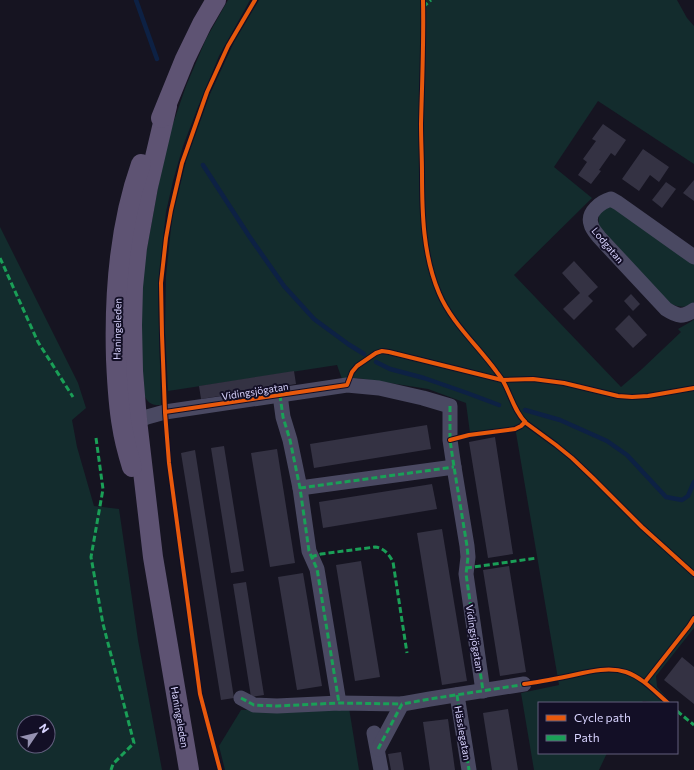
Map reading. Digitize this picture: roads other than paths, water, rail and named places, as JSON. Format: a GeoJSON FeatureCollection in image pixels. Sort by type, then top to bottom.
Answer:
{"type":"FeatureCollection","features":[{"type":"Feature","properties":{"kind":"main road","name":"Haningeleden"},"geometry":{"type":"LineString","coordinates":[[189,770],[129,423],[133,371],[133,286],[137,248],[148,187],[167,106],[185,59],[202,24],[216,0]]}},
{"type":"Feature","properties":{"kind":"main road","name":"Haningeleden"},"geometry":{"type":"LineString","coordinates":[[171,664],[178,770]]}},
{"type":"Feature","properties":{"kind":"street","name":"Lodgatan"},"geometry":{"type":"LineString","coordinates":[[694,257],[618,203],[610,199],[604,201],[593,211],[590,223],[599,237],[666,309],[673,314],[680,316],[694,310]]}},
{"type":"Feature","properties":{"kind":"street","name":"Vidingsjögatan"},"geometry":{"type":"LineString","coordinates":[[129,423],[166,412],[347,385],[379,388],[450,406],[450,440],[467,546],[468,557],[466,574],[483,691]]}},
{"type":"Feature","properties":{"kind":"street","name":"Vidingsjögatan"},"geometry":{"type":"LineString","coordinates":[[280,395],[283,417],[290,440],[300,488],[309,551],[317,569],[339,703]]}},
{"type":"Feature","properties":{"kind":"street"},"geometry":{"type":"LineString","coordinates":[[300,488],[454,467]]}},
{"type":"Feature","properties":{"kind":"street"},"geometry":{"type":"LineString","coordinates":[[241,698],[254,704],[277,706],[339,703],[402,704],[524,684]]}},
{"type":"Feature","properties":{"kind":"street","name":"Hässlegatan"},"geometry":{"type":"LineString","coordinates":[[457,695],[469,770]]}},
{"type":"Feature","properties":{"kind":"street"},"geometry":{"type":"LineString","coordinates":[[378,749],[402,704]]}},
{"type":"Feature","properties":{"kind":"street"},"geometry":{"type":"LineString","coordinates":[[374,733],[381,770]]}},
{"type":"Feature","properties":{"kind":"waterway"},"geometry":{"type":"LineString","coordinates":[[136,0],[157,59]]}},
{"type":"Feature","properties":{"kind":"waterway"},"geometry":{"type":"LineString","coordinates":[[203,165],[249,236],[284,286],[314,319],[364,354]]}},
{"type":"Feature","properties":{"kind":"waterway"},"geometry":{"type":"LineString","coordinates":[[376,362],[390,369],[424,378],[499,405]]}},
{"type":"Feature","properties":{"kind":"waterway"},"geometry":{"type":"LineString","coordinates":[[525,410],[560,420],[607,441],[627,455],[666,497],[682,500],[688,496],[694,482]]}}]}
